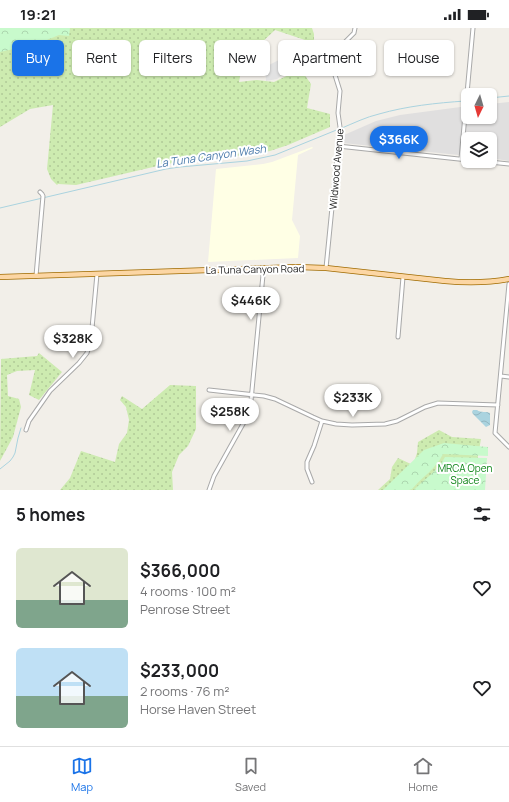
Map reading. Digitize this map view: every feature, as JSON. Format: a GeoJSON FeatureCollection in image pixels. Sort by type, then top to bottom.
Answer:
{"type":"FeatureCollection","features":[{"type":"Feature","properties":{"kind":"main road","name":"La Tuna Canyon Road"},"geometry":{"type":"LineString","coordinates":[[0,277],[297,267],[326,268],[465,283],[492,282],[509,279]]}},
{"type":"Feature","properties":{"kind":"street","name":"Wildwood Avenue"},"geometry":{"type":"LineString","coordinates":[[326,268],[340,131],[338,113],[340,91],[334,72],[345,42],[354,33],[355,28]]}},
{"type":"Feature","properties":{"kind":"street"},"geometry":{"type":"LineString","coordinates":[[464,132],[473,28]]}},
{"type":"Feature","properties":{"kind":"street"},"geometry":{"type":"LineString","coordinates":[[338,146],[461,159]]}},
{"type":"Feature","properties":{"kind":"street"},"geometry":{"type":"LineString","coordinates":[[497,163],[509,164]]}},
{"type":"Feature","properties":{"kind":"street"},"geometry":{"type":"LineString","coordinates":[[36,276],[43,200],[43,196],[40,192]]}},
{"type":"Feature","properties":{"kind":"street"},"geometry":{"type":"LineString","coordinates":[[209,490],[214,476],[248,415],[252,394],[263,274],[262,268]]}},
{"type":"Feature","properties":{"kind":"street"},"geometry":{"type":"LineString","coordinates":[[26,430],[29,421],[50,391],[79,363],[87,353],[91,339],[97,274]]}},
{"type":"Feature","properties":{"kind":"street"},"geometry":{"type":"LineString","coordinates":[[398,336],[403,277]]}},
{"type":"Feature","properties":{"kind":"street"},"geometry":{"type":"LineString","coordinates":[[509,284],[495,433],[509,447]]}},
{"type":"Feature","properties":{"kind":"street"},"geometry":{"type":"LineString","coordinates":[[501,376],[509,377]]}},
{"type":"Feature","properties":{"kind":"street"},"geometry":{"type":"LineString","coordinates":[[209,390],[269,397],[322,421],[352,425],[385,424],[399,421],[425,407],[438,403],[498,405]]}},
{"type":"Feature","properties":{"kind":"street"},"geometry":{"type":"LineString","coordinates":[[312,482],[307,469],[307,462],[322,421]]}},
{"type":"Feature","properties":{"kind":"shaded area"},"geometry":{"type":"Polygon","coordinates":[[[278,60],[278,76],[281,76],[277,79],[266,81],[266,76],[270,76],[270,64],[278,60]]]}},
{"type":"Feature","properties":{"kind":"shaded area"},"geometry":{"type":"Polygon","coordinates":[[[509,102],[509,161],[497,159],[497,132],[461,132],[461,155],[343,143],[344,135],[376,121],[400,115],[461,107],[461,124],[497,124],[497,103],[509,102]]]}},
{"type":"Feature","properties":{"kind":"shaded area"},"geometry":{"type":"Polygon","coordinates":[[[312,147],[313,148],[298,155],[292,220],[300,236],[298,258],[208,262],[216,169],[272,162],[312,147]]]}},
{"type":"Feature","properties":{"kind":"green space"},"geometry":{"type":"Polygon","coordinates":[[[0,28],[312,28],[314,40],[305,40],[275,30],[264,40],[214,40],[214,76],[240,76],[239,82],[257,80],[274,82],[287,76],[305,76],[311,84],[307,108],[330,114],[330,127],[270,151],[166,164],[76,185],[57,185],[51,179],[47,169],[53,105],[30,109],[0,127],[0,28]]]}},
{"type":"Feature","properties":{"kind":"green space"},"geometry":{"type":"Polygon","coordinates":[[[0,28],[70,28],[69,36],[59,35],[47,40],[12,40],[12,49],[0,52],[0,28]]]}},
{"type":"Feature","properties":{"kind":"green space"},"geometry":{"type":"Polygon","coordinates":[[[39,353],[62,372],[39,400],[29,395],[35,370],[17,371],[7,375],[8,396],[19,399],[21,407],[13,437],[0,461],[1,359],[37,356],[39,353]]]}},
{"type":"Feature","properties":{"kind":"green space"},"geometry":{"type":"Polygon","coordinates":[[[170,385],[196,386],[196,429],[188,446],[179,455],[172,472],[173,490],[60,490],[70,478],[81,451],[115,462],[119,444],[127,433],[129,420],[126,407],[120,400],[122,396],[142,409],[170,385]]]}},
{"type":"Feature","properties":{"kind":"green space"},"geometry":{"type":"Polygon","coordinates":[[[439,430],[452,437],[481,439],[472,490],[378,490],[390,479],[392,467],[398,458],[413,465],[417,453],[418,442],[439,430]]]}},
{"type":"Feature","properties":{"kind":"green space","name":"MRCA Open Space"},"geometry":{"type":"Polygon","coordinates":[[[444,443],[488,447],[488,456],[443,454],[433,469],[412,489],[383,490],[424,450],[444,443]]]}},
{"type":"Feature","properties":{"kind":"green space","name":"MRCA Open Space"},"geometry":{"type":"Polygon","coordinates":[[[445,457],[487,458],[485,490],[414,490],[435,471],[445,457]]]}},
{"type":"Feature","properties":{"kind":"water"},"geometry":{"type":"Polygon","coordinates":[[[473,410],[490,413],[490,425],[486,427],[473,414],[473,410]]]}},
{"type":"Feature","properties":{"kind":"waterway","name":"La Tuna Canyon Wash"},"geometry":{"type":"LineString","coordinates":[[497,97],[509,96]]}},
{"type":"Feature","properties":{"kind":"waterway","name":"La Tuna Canyon Wash"},"geometry":{"type":"LineString","coordinates":[[342,128],[369,117],[390,111],[432,104],[461,101]]}},
{"type":"Feature","properties":{"kind":"waterway","name":"La Tuna Canyon Wash"},"geometry":{"type":"LineString","coordinates":[[0,208],[166,169],[247,161],[275,155],[339,129]]}},
{"type":"Feature","properties":{"kind":"waterway"},"geometry":{"type":"LineString","coordinates":[[0,469],[13,457],[21,428]]}}]}
